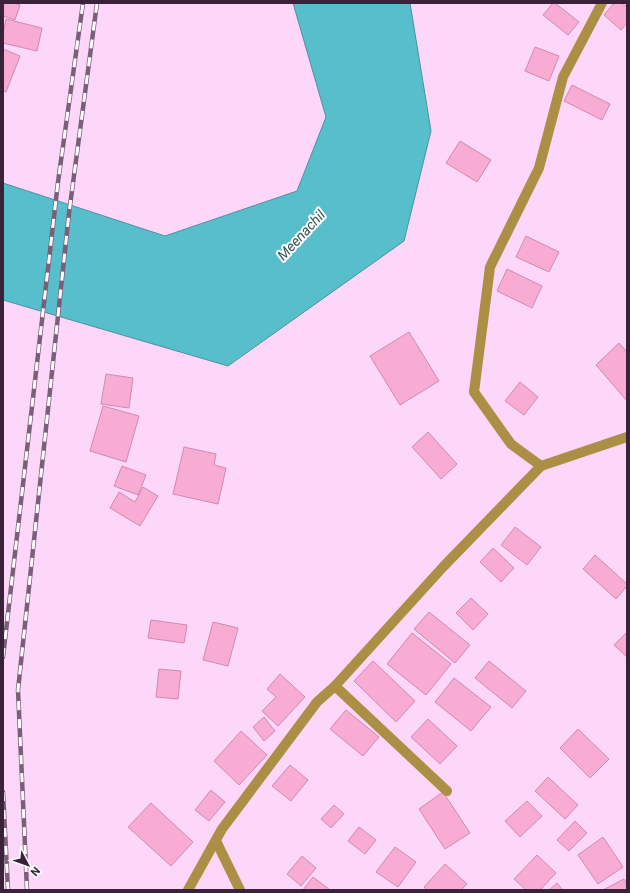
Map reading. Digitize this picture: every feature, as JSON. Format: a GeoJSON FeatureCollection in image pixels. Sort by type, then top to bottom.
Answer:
{"type":"FeatureCollection","features":[{"type":"Feature","properties":{"kind":"street"},"geometry":{"type":"LineString","coordinates":[[541,466],[511,444],[474,392],[490,267],[539,168],[563,77],[602,3]]}},
{"type":"Feature","properties":{"kind":"street"},"geometry":{"type":"LineString","coordinates":[[188,890],[222,828],[317,702],[335,686],[443,567],[541,466],[627,437]]}},
{"type":"Feature","properties":{"kind":"street"},"geometry":{"type":"LineString","coordinates":[[335,686],[447,791]]}},
{"type":"Feature","properties":{"kind":"street"},"geometry":{"type":"LineString","coordinates":[[216,841],[240,890]]}},
{"type":"Feature","properties":{"kind":"water","name":"Meenachil"},"geometry":{"type":"Polygon","coordinates":[[[293,3],[410,3],[431,131],[404,241],[228,366],[3,300],[3,183],[165,236],[297,191],[326,117],[293,3]]]}},
{"type":"Feature","properties":{"kind":"building"},"geometry":{"type":"Polygon","coordinates":[[[3,3],[14,3],[20,5],[15,20],[3,16],[3,3]]]}},
{"type":"Feature","properties":{"kind":"building"},"geometry":{"type":"Polygon","coordinates":[[[553,3],[579,22],[568,35],[543,15],[553,3]]]}},
{"type":"Feature","properties":{"kind":"building"},"geometry":{"type":"Polygon","coordinates":[[[614,3],[622,3],[627,7],[627,23],[621,30],[604,15],[614,3]]]}},
{"type":"Feature","properties":{"kind":"building"},"geometry":{"type":"Polygon","coordinates":[[[6,19],[42,28],[37,51],[3,43],[6,19]]]}},
{"type":"Feature","properties":{"kind":"building"},"geometry":{"type":"Polygon","coordinates":[[[535,47],[559,56],[549,81],[525,71],[535,47]]]}},
{"type":"Feature","properties":{"kind":"building"},"geometry":{"type":"Polygon","coordinates":[[[3,49],[20,56],[6,92],[3,91],[3,49]]]}},
{"type":"Feature","properties":{"kind":"building"},"geometry":{"type":"Polygon","coordinates":[[[572,85],[610,104],[602,120],[564,101],[572,85]]]}},
{"type":"Feature","properties":{"kind":"building"},"geometry":{"type":"Polygon","coordinates":[[[460,141],[491,160],[477,182],[446,163],[460,141]]]}},
{"type":"Feature","properties":{"kind":"building"},"geometry":{"type":"Polygon","coordinates":[[[526,236],[559,252],[549,272],[516,257],[526,236]]]}},
{"type":"Feature","properties":{"kind":"building"},"geometry":{"type":"Polygon","coordinates":[[[507,269],[542,286],[532,308],[497,291],[507,269]]]}},
{"type":"Feature","properties":{"kind":"building"},"geometry":{"type":"Polygon","coordinates":[[[409,332],[439,381],[400,405],[370,356],[409,332]]]}},
{"type":"Feature","properties":{"kind":"building"},"geometry":{"type":"Polygon","coordinates":[[[619,343],[627,352],[627,401],[596,365],[619,343]]]}},
{"type":"Feature","properties":{"kind":"building"},"geometry":{"type":"Polygon","coordinates":[[[106,374],[133,378],[129,408],[101,404],[106,374]]]}},
{"type":"Feature","properties":{"kind":"building"},"geometry":{"type":"Polygon","coordinates":[[[520,382],[538,397],[524,415],[505,401],[520,382]]]}},
{"type":"Feature","properties":{"kind":"building"},"geometry":{"type":"Polygon","coordinates":[[[103,406],[139,416],[126,462],[90,451],[103,406]]]}},
{"type":"Feature","properties":{"kind":"building"},"geometry":{"type":"Polygon","coordinates":[[[428,432],[457,464],[441,479],[412,447],[428,432]]]}},
{"type":"Feature","properties":{"kind":"building"},"geometry":{"type":"Polygon","coordinates":[[[184,447],[216,454],[214,465],[226,468],[218,504],[173,494],[184,447]]]}},
{"type":"Feature","properties":{"kind":"building"},"geometry":{"type":"Polygon","coordinates":[[[122,466],[146,475],[138,495],[114,486],[122,466]]]}},
{"type":"Feature","properties":{"kind":"building"},"geometry":{"type":"Polygon","coordinates":[[[143,487],[158,496],[140,526],[110,508],[119,492],[135,502],[143,487]]]}},
{"type":"Feature","properties":{"kind":"building"},"geometry":{"type":"Polygon","coordinates":[[[515,527],[541,547],[527,565],[501,545],[515,527]]]}},
{"type":"Feature","properties":{"kind":"building"},"geometry":{"type":"Polygon","coordinates":[[[493,548],[514,568],[501,582],[480,562],[493,548]]]}},
{"type":"Feature","properties":{"kind":"building"},"geometry":{"type":"Polygon","coordinates":[[[595,555],[627,584],[616,599],[583,569],[595,555]]]}},
{"type":"Feature","properties":{"kind":"building"},"geometry":{"type":"Polygon","coordinates":[[[471,598],[488,614],[473,630],[456,613],[471,598]]]}},
{"type":"Feature","properties":{"kind":"building"},"geometry":{"type":"Polygon","coordinates":[[[429,612],[470,645],[455,663],[414,629],[429,612]]]}},
{"type":"Feature","properties":{"kind":"building"},"geometry":{"type":"Polygon","coordinates":[[[151,620],[187,625],[184,643],[148,638],[151,620]]]}},
{"type":"Feature","properties":{"kind":"building"},"geometry":{"type":"Polygon","coordinates":[[[213,622],[238,628],[228,666],[203,660],[213,622]]]}},
{"type":"Feature","properties":{"kind":"building"},"geometry":{"type":"Polygon","coordinates":[[[627,632],[627,657],[614,645],[627,632]]]}},
{"type":"Feature","properties":{"kind":"building"},"geometry":{"type":"Polygon","coordinates":[[[412,633],[451,664],[426,695],[387,664],[412,633]]]}},
{"type":"Feature","properties":{"kind":"building"},"geometry":{"type":"Polygon","coordinates":[[[373,661],[415,701],[396,722],[354,681],[373,661]]]}},
{"type":"Feature","properties":{"kind":"building"},"geometry":{"type":"Polygon","coordinates":[[[489,661],[526,691],[512,708],[475,678],[489,661]]]}},
{"type":"Feature","properties":{"kind":"building"},"geometry":{"type":"Polygon","coordinates":[[[159,669],[181,671],[178,699],[156,697],[159,669]]]}},
{"type":"Feature","properties":{"kind":"building"},"geometry":{"type":"Polygon","coordinates":[[[280,674],[305,697],[278,726],[262,711],[276,697],[267,689],[280,674]]]}},
{"type":"Feature","properties":{"kind":"building"},"geometry":{"type":"Polygon","coordinates":[[[454,678],[491,707],[471,731],[435,702],[454,678]]]}},
{"type":"Feature","properties":{"kind":"building"},"geometry":{"type":"Polygon","coordinates":[[[346,710],[379,737],[363,756],[330,729],[346,710]]]}},
{"type":"Feature","properties":{"kind":"building"},"geometry":{"type":"Polygon","coordinates":[[[264,717],[275,731],[264,741],[253,727],[264,717]]]}},
{"type":"Feature","properties":{"kind":"building"},"geometry":{"type":"Polygon","coordinates":[[[428,719],[457,746],[440,764],[411,737],[428,719]]]}},
{"type":"Feature","properties":{"kind":"building"},"geometry":{"type":"Polygon","coordinates":[[[578,729],[609,759],[590,778],[560,748],[578,729]]]}},
{"type":"Feature","properties":{"kind":"building"},"geometry":{"type":"Polygon","coordinates":[[[241,731],[267,755],[239,785],[214,761],[241,731]]]}},
{"type":"Feature","properties":{"kind":"building"},"geometry":{"type":"Polygon","coordinates":[[[290,765],[308,780],[291,801],[272,786],[290,765]]]}},
{"type":"Feature","properties":{"kind":"building"},"geometry":{"type":"Polygon","coordinates":[[[548,777],[578,805],[565,819],[535,791],[548,777]]]}},
{"type":"Feature","properties":{"kind":"building"},"geometry":{"type":"Polygon","coordinates":[[[211,790],[225,802],[209,821],[195,810],[211,790]]]}},
{"type":"Feature","properties":{"kind":"building"},"geometry":{"type":"Polygon","coordinates":[[[443,792],[470,833],[445,849],[419,809],[443,792]]]}},
{"type":"Feature","properties":{"kind":"building"},"geometry":{"type":"Polygon","coordinates":[[[527,801],[542,816],[520,837],[505,821],[527,801]]]}},
{"type":"Feature","properties":{"kind":"building"},"geometry":{"type":"Polygon","coordinates":[[[151,803],[193,842],[171,866],[128,827],[151,803]]]}},
{"type":"Feature","properties":{"kind":"building"},"geometry":{"type":"Polygon","coordinates":[[[334,805],[344,814],[331,828],[321,819],[334,805]]]}},
{"type":"Feature","properties":{"kind":"building"},"geometry":{"type":"Polygon","coordinates":[[[575,821],[587,833],[569,851],[557,840],[575,821]]]}},
{"type":"Feature","properties":{"kind":"building"},"geometry":{"type":"Polygon","coordinates":[[[359,827],[376,840],[365,854],[348,841],[359,827]]]}},
{"type":"Feature","properties":{"kind":"building"},"geometry":{"type":"Polygon","coordinates":[[[603,837],[623,867],[598,884],[578,855],[603,837]]]}},
{"type":"Feature","properties":{"kind":"building"},"geometry":{"type":"Polygon","coordinates":[[[395,847],[416,862],[398,887],[376,872],[395,847]]]}},
{"type":"Feature","properties":{"kind":"building"},"geometry":{"type":"Polygon","coordinates":[[[537,855],[556,873],[540,890],[526,890],[514,879],[537,855]]]}},
{"type":"Feature","properties":{"kind":"building"},"geometry":{"type":"Polygon","coordinates":[[[302,856],[316,868],[301,886],[287,874],[302,856]]]}},
{"type":"Feature","properties":{"kind":"building"},"geometry":{"type":"Polygon","coordinates":[[[445,864],[467,884],[461,890],[427,890],[424,887],[445,864]]]}},
{"type":"Feature","properties":{"kind":"building"},"geometry":{"type":"Polygon","coordinates":[[[313,877],[330,890],[303,890],[313,877]]]}},
{"type":"Feature","properties":{"kind":"building"},"geometry":{"type":"Polygon","coordinates":[[[624,879],[627,885],[627,890],[603,890],[624,879]]]}},
{"type":"Feature","properties":{"kind":"building"},"geometry":{"type":"Polygon","coordinates":[[[557,883],[563,890],[549,890],[557,883]]]}},
{"type":"Feature","properties":{"kind":"railway"},"geometry":{"type":"LineString","coordinates":[[3,657],[58,182],[83,3]]}},
{"type":"Feature","properties":{"kind":"railway"},"geometry":{"type":"LineString","coordinates":[[27,890],[18,690],[69,213],[97,3]]}},
{"type":"Feature","properties":{"kind":"railway"},"geometry":{"type":"LineString","coordinates":[[3,792],[8,890]]}}]}
